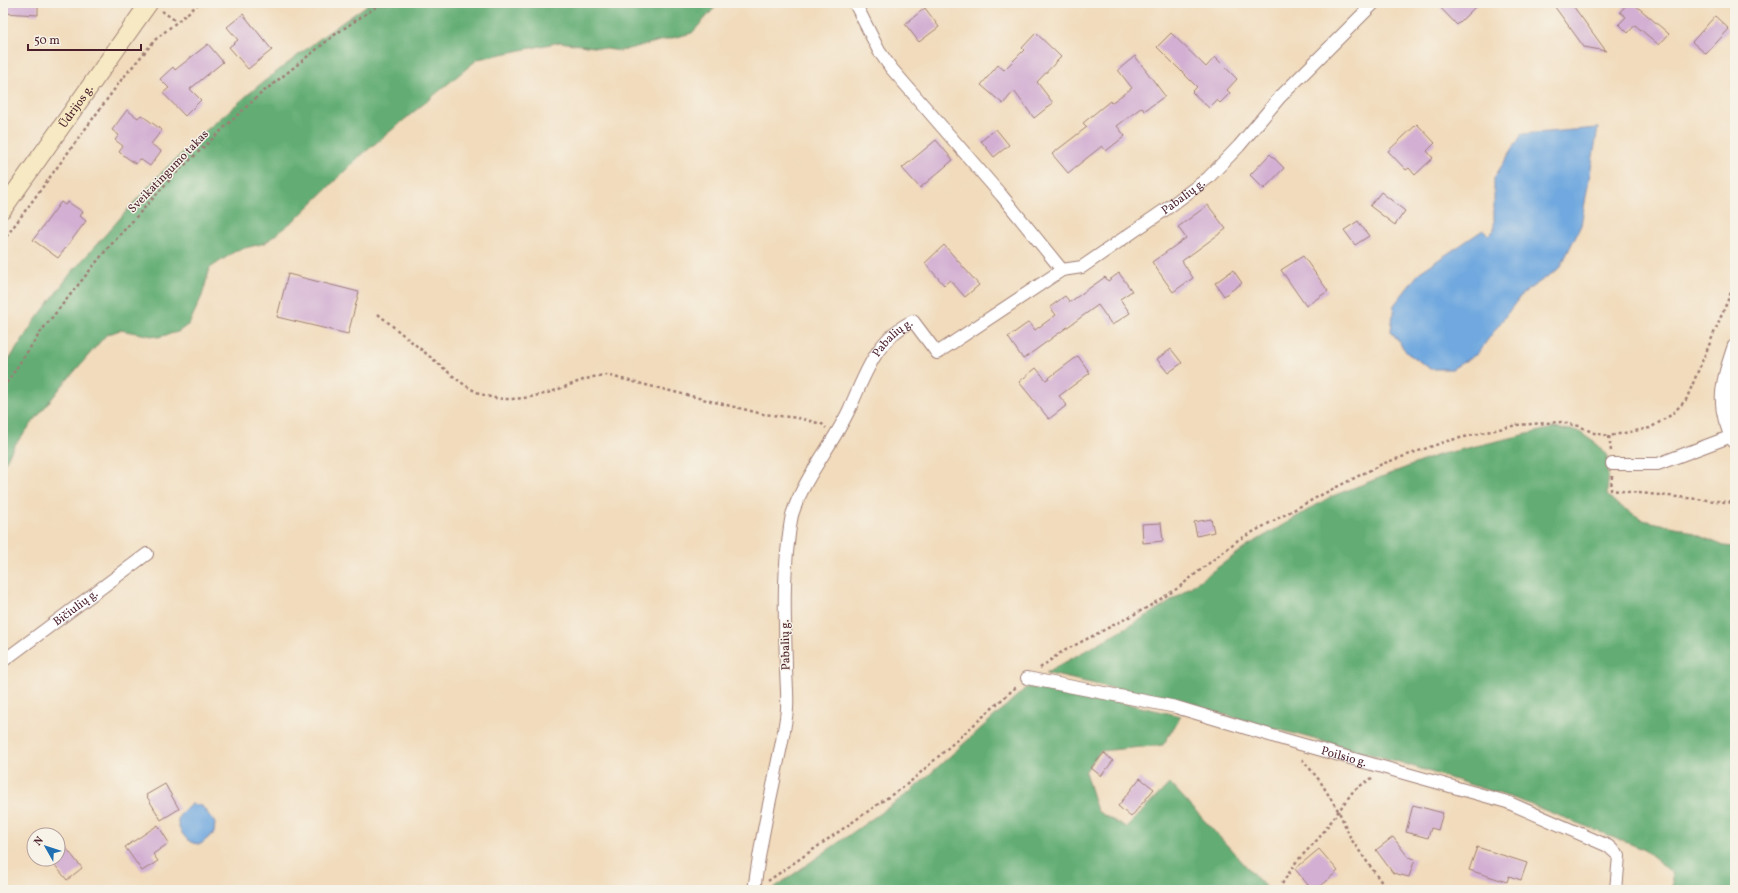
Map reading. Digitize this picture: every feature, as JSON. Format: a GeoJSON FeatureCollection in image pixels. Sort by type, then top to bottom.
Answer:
{"type":"FeatureCollection","features":[{"type":"Feature","properties":{"kind":"main road","name":"Ūdrijos g."},"geometry":{"type":"LineString","coordinates":[[3,209],[154,5]]}},
{"type":"Feature","properties":{"kind":"street"},"geometry":{"type":"LineString","coordinates":[[855,3],[879,51],[891,68],[1002,196],[1062,270]]}},
{"type":"Feature","properties":{"kind":"street","name":"Pabalių g."},"geometry":{"type":"LineString","coordinates":[[754,890],[761,844],[787,708],[784,604],[786,561],[792,517],[799,498],[840,427],[874,355],[887,338],[903,325],[913,321],[937,352],[1062,270],[1082,267],[1208,178],[1240,146],[1280,97],[1374,3]]}},
{"type":"Feature","properties":{"kind":"street"},"geometry":{"type":"LineString","coordinates":[[1612,464],[1658,464],[1734,439],[1722,407],[1725,377],[1735,347]]}},
{"type":"Feature","properties":{"kind":"street","name":"Bičiulių g."},"geometry":{"type":"LineString","coordinates":[[3,661],[147,554]]}},
{"type":"Feature","properties":{"kind":"street","name":"Poilsio g."},"geometry":{"type":"LineString","coordinates":[[1026,678],[1176,707],[1286,740],[1507,802],[1608,846],[1619,856],[1616,890]]}},
{"type":"Feature","properties":{"kind":"path"},"geometry":{"type":"LineString","coordinates":[[3,241],[122,79],[156,39],[176,21],[200,3]]}},
{"type":"Feature","properties":{"kind":"path","name":"Sveikatingumo takas"},"geometry":{"type":"LineString","coordinates":[[3,388],[42,330],[107,248],[175,174],[258,96],[337,33],[382,3]]}},
{"type":"Feature","properties":{"kind":"path"},"geometry":{"type":"LineString","coordinates":[[154,5],[176,21]]}},
{"type":"Feature","properties":{"kind":"path"},"geometry":{"type":"LineString","coordinates":[[767,881],[910,782],[1026,678],[1060,653],[1160,599],[1178,588],[1238,540],[1323,494],[1382,464],[1447,441],[1517,425],[1560,422],[1578,426],[1594,434],[1609,436],[1650,428],[1671,415],[1686,400],[1735,283]]}},
{"type":"Feature","properties":{"kind":"path"},"geometry":{"type":"LineString","coordinates":[[378,314],[458,380],[477,392],[489,397],[512,398],[538,396],[564,389],[594,376],[606,375],[763,414],[798,418],[822,424],[834,438]]}},
{"type":"Feature","properties":{"kind":"path"},"geometry":{"type":"LineString","coordinates":[[1609,436],[1612,464],[1611,490],[1735,503]]}},
{"type":"Feature","properties":{"kind":"path"},"geometry":{"type":"LineString","coordinates":[[1286,740],[1320,781],[1339,812],[1351,839],[1387,890]]}},
{"type":"Feature","properties":{"kind":"path"},"geometry":{"type":"LineString","coordinates":[[1282,884],[1296,862],[1319,838],[1354,790],[1374,777],[1395,771]]}},
{"type":"Feature","properties":{"kind":"green space"},"geometry":{"type":"Polygon","coordinates":[[[370,3],[719,3],[692,33],[620,51],[560,42],[478,59],[359,157],[298,217],[265,243],[237,250],[210,268],[202,296],[189,324],[178,332],[158,337],[120,330],[106,335],[61,387],[14,446],[3,466],[3,369],[34,322],[71,273],[157,177],[202,134],[258,86],[326,34],[370,3]]]}},
{"type":"Feature","properties":{"kind":"green space"},"geometry":{"type":"Polygon","coordinates":[[[1553,428],[1578,431],[1598,445],[1607,456],[1607,495],[1617,504],[1643,520],[1680,528],[1724,546],[1735,547],[1735,890],[1673,890],[1671,872],[1643,849],[1519,800],[1399,762],[1188,705],[1046,673],[1164,606],[1249,545],[1330,497],[1438,455],[1553,428]]]}},
{"type":"Feature","properties":{"kind":"green space"},"geometry":{"type":"Polygon","coordinates":[[[1027,687],[1101,698],[1181,716],[1163,745],[1100,751],[1085,772],[1097,811],[1126,828],[1170,783],[1268,890],[775,890],[774,888],[910,792],[1027,687]]]}},
{"type":"Feature","properties":{"kind":"water"},"geometry":{"type":"Polygon","coordinates":[[[1598,128],[1581,225],[1560,268],[1522,294],[1477,354],[1452,369],[1431,369],[1407,353],[1391,331],[1394,305],[1420,272],[1483,230],[1489,235],[1494,230],[1494,178],[1522,134],[1598,128]]]}},
{"type":"Feature","properties":{"kind":"water"},"geometry":{"type":"Polygon","coordinates":[[[192,804],[202,806],[215,823],[214,833],[201,844],[192,843],[188,840],[182,833],[178,824],[181,813],[192,804]]]}},
{"type":"Feature","properties":{"kind":"building"},"geometry":{"type":"Polygon","coordinates":[[[3,3],[38,3],[38,15],[3,13],[3,3]]]}},
{"type":"Feature","properties":{"kind":"building"},"geometry":{"type":"Polygon","coordinates":[[[1436,3],[1479,3],[1457,25],[1436,3]]]}},
{"type":"Feature","properties":{"kind":"building"},"geometry":{"type":"Polygon","coordinates":[[[1552,3],[1571,3],[1606,51],[1584,47],[1552,3]]]}},
{"type":"Feature","properties":{"kind":"building"},"geometry":{"type":"Polygon","coordinates":[[[1628,3],[1633,3],[1669,34],[1659,45],[1635,25],[1628,33],[1619,24],[1626,17],[1620,12],[1628,3]]]}},
{"type":"Feature","properties":{"kind":"building"},"geometry":{"type":"Polygon","coordinates":[[[925,8],[939,27],[919,42],[905,24],[925,8]]]}},
{"type":"Feature","properties":{"kind":"building"},"geometry":{"type":"Polygon","coordinates":[[[243,14],[272,50],[248,69],[229,47],[238,40],[227,27],[243,14]]]}},
{"type":"Feature","properties":{"kind":"building"},"geometry":{"type":"Polygon","coordinates":[[[1715,16],[1729,29],[1706,54],[1692,42],[1715,16]]]}},
{"type":"Feature","properties":{"kind":"building"},"geometry":{"type":"Polygon","coordinates":[[[1036,33],[1061,57],[1037,82],[1053,103],[1034,118],[1014,91],[1003,104],[981,85],[998,65],[1004,70],[1024,50],[1022,48],[1036,33]]]}},
{"type":"Feature","properties":{"kind":"building"},"geometry":{"type":"Polygon","coordinates":[[[1171,33],[1206,67],[1215,57],[1237,79],[1227,90],[1230,93],[1220,103],[1217,100],[1209,108],[1192,92],[1197,87],[1157,47],[1171,33]]]}},
{"type":"Feature","properties":{"kind":"building"},"geometry":{"type":"Polygon","coordinates":[[[208,44],[223,62],[190,89],[201,100],[185,116],[163,93],[169,88],[160,79],[173,67],[175,70],[208,44]]]}},
{"type":"Feature","properties":{"kind":"building"},"geometry":{"type":"Polygon","coordinates":[[[1135,56],[1165,96],[1144,111],[1142,107],[1117,126],[1125,136],[1106,151],[1102,146],[1068,173],[1052,154],[1087,127],[1083,123],[1110,101],[1111,103],[1132,88],[1118,70],[1135,56]]]}},
{"type":"Feature","properties":{"kind":"building"},"geometry":{"type":"Polygon","coordinates":[[[127,110],[138,118],[141,115],[162,130],[151,144],[161,151],[150,166],[140,159],[136,164],[119,152],[123,146],[115,140],[119,135],[112,130],[127,110]]]}},
{"type":"Feature","properties":{"kind":"building"},"geometry":{"type":"Polygon","coordinates":[[[1417,124],[1435,143],[1427,151],[1433,158],[1415,175],[1409,168],[1406,170],[1388,151],[1417,124]]]}},
{"type":"Feature","properties":{"kind":"building"},"geometry":{"type":"Polygon","coordinates":[[[996,129],[1009,145],[994,157],[981,141],[996,129]]]}},
{"type":"Feature","properties":{"kind":"building"},"geometry":{"type":"Polygon","coordinates":[[[936,140],[953,160],[920,188],[902,168],[936,140]]]}},
{"type":"Feature","properties":{"kind":"building"},"geometry":{"type":"Polygon","coordinates":[[[1270,154],[1284,168],[1264,189],[1250,175],[1270,154]]]}},
{"type":"Feature","properties":{"kind":"building"},"geometry":{"type":"Polygon","coordinates":[[[1381,192],[1405,211],[1395,225],[1370,206],[1381,192]]]}},
{"type":"Feature","properties":{"kind":"building"},"geometry":{"type":"Polygon","coordinates":[[[61,202],[65,205],[68,202],[83,212],[80,216],[86,221],[58,258],[33,240],[61,202]]]}},
{"type":"Feature","properties":{"kind":"building"},"geometry":{"type":"Polygon","coordinates":[[[1208,205],[1226,229],[1182,261],[1193,278],[1173,292],[1152,262],[1186,238],[1178,227],[1208,205]]]}},
{"type":"Feature","properties":{"kind":"building"},"geometry":{"type":"Polygon","coordinates":[[[1358,221],[1369,236],[1355,245],[1344,230],[1358,221]]]}},
{"type":"Feature","properties":{"kind":"building"},"geometry":{"type":"Polygon","coordinates":[[[944,245],[979,285],[965,297],[950,280],[944,285],[925,263],[944,245]]]}},
{"type":"Feature","properties":{"kind":"building"},"geometry":{"type":"Polygon","coordinates":[[[1303,256],[1328,291],[1306,306],[1281,270],[1303,256]]]}},
{"type":"Feature","properties":{"kind":"building"},"geometry":{"type":"Polygon","coordinates":[[[1233,270],[1242,283],[1224,296],[1215,283],[1233,270]]]}},
{"type":"Feature","properties":{"kind":"building"},"geometry":{"type":"Polygon","coordinates":[[[1119,273],[1132,291],[1120,299],[1130,313],[1112,325],[1098,305],[1023,359],[1008,337],[1029,322],[1035,330],[1056,315],[1050,307],[1065,296],[1070,302],[1105,277],[1108,281],[1119,273]]]}},
{"type":"Feature","properties":{"kind":"building"},"geometry":{"type":"Polygon","coordinates":[[[288,274],[359,292],[348,334],[277,317],[288,274]]]}},
{"type":"Feature","properties":{"kind":"building"},"geometry":{"type":"Polygon","coordinates":[[[1171,349],[1182,363],[1168,373],[1157,359],[1171,349]]]}},
{"type":"Feature","properties":{"kind":"building"},"geometry":{"type":"Polygon","coordinates":[[[1078,356],[1090,373],[1059,396],[1067,405],[1049,419],[1019,382],[1036,368],[1046,380],[1078,356]]]}},
{"type":"Feature","properties":{"kind":"building"},"geometry":{"type":"Polygon","coordinates":[[[1211,519],[1214,532],[1197,536],[1194,522],[1211,519]]]}},
{"type":"Feature","properties":{"kind":"building"},"geometry":{"type":"Polygon","coordinates":[[[1161,523],[1163,541],[1143,543],[1142,524],[1161,523]]]}},
{"type":"Feature","properties":{"kind":"building"},"geometry":{"type":"Polygon","coordinates":[[[1104,753],[1113,761],[1101,776],[1091,768],[1104,753]]]}},
{"type":"Feature","properties":{"kind":"building"},"geometry":{"type":"Polygon","coordinates":[[[1140,778],[1154,789],[1131,817],[1118,806],[1140,778]]]}},
{"type":"Feature","properties":{"kind":"building"},"geometry":{"type":"Polygon","coordinates":[[[165,784],[179,809],[161,820],[146,795],[165,784]]]}},
{"type":"Feature","properties":{"kind":"building"},"geometry":{"type":"Polygon","coordinates":[[[1413,805],[1443,813],[1438,830],[1431,828],[1428,838],[1406,832],[1413,805]]]}},
{"type":"Feature","properties":{"kind":"building"},"geometry":{"type":"Polygon","coordinates":[[[158,825],[169,843],[153,854],[158,861],[142,871],[125,847],[158,825]]]}},
{"type":"Feature","properties":{"kind":"building"},"geometry":{"type":"Polygon","coordinates":[[[1393,837],[1408,857],[1415,859],[1409,877],[1393,873],[1376,850],[1393,837]]]}},
{"type":"Feature","properties":{"kind":"building"},"geometry":{"type":"Polygon","coordinates":[[[1477,847],[1527,863],[1521,880],[1509,876],[1507,882],[1469,870],[1477,847]]]}},
{"type":"Feature","properties":{"kind":"building"},"geometry":{"type":"Polygon","coordinates":[[[66,848],[82,868],[67,880],[56,867],[66,867],[66,848]]]}},
{"type":"Feature","properties":{"kind":"building"},"geometry":{"type":"Polygon","coordinates":[[[1319,849],[1338,871],[1315,890],[1312,890],[1295,869],[1319,849]]]}}]}
